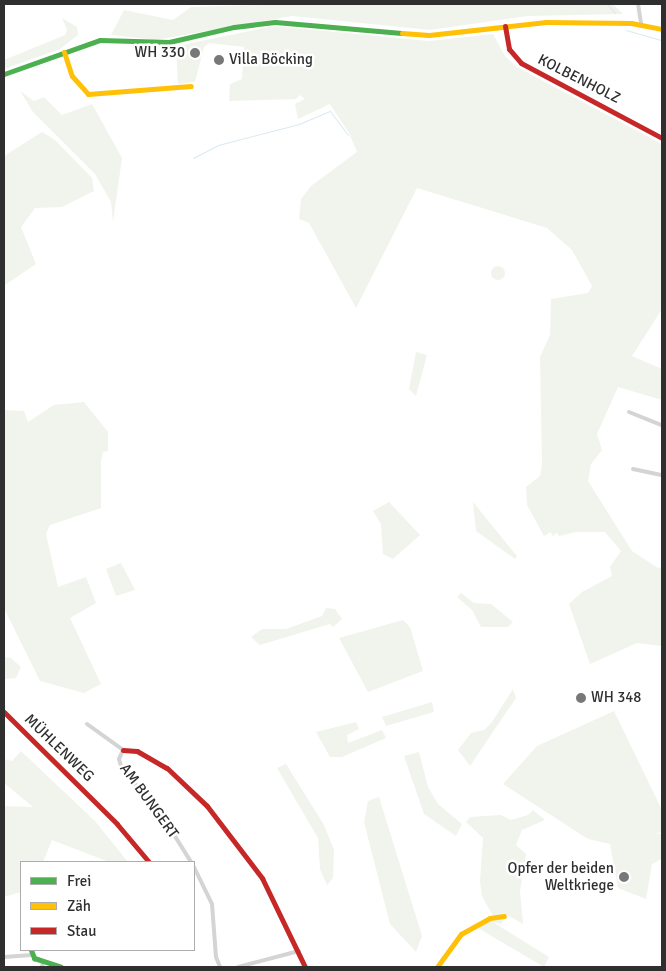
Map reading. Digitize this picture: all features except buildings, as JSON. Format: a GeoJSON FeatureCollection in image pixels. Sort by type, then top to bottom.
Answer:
{"type":"FeatureCollection","features":[{"type":"Feature","properties":{"kind":"street"},"geometry":{"type":"LineString","coordinates":[[638,4],[641,24]]}},
{"type":"Feature","properties":{"kind":"street"},"geometry":{"type":"LineString","coordinates":[[4,74],[100,40],[169,42],[250,24],[320,24],[429,35],[546,22],[641,24],[662,29]]}},
{"type":"Feature","properties":{"kind":"street","name":"KOLBENHOLZ"},"geometry":{"type":"LineString","coordinates":[[505,26],[509,49],[520,63],[662,138]]}},
{"type":"Feature","properties":{"kind":"street"},"geometry":{"type":"LineString","coordinates":[[64,52],[75,80],[88,94],[191,86]]}},
{"type":"Feature","properties":{"kind":"street"},"geometry":{"type":"LineString","coordinates":[[629,412],[662,425]]}},
{"type":"Feature","properties":{"kind":"street"},"geometry":{"type":"LineString","coordinates":[[633,469],[662,475]]}},
{"type":"Feature","properties":{"kind":"street","name":"MÜHLENWEG"},"geometry":{"type":"LineString","coordinates":[[4,712],[96,802],[148,861]]}},
{"type":"Feature","properties":{"kind":"street","name":"AM BUNGERT"},"geometry":{"type":"LineString","coordinates":[[87,724],[123,750],[119,759],[121,766],[168,825],[190,861]]}},
{"type":"Feature","properties":{"kind":"street"},"geometry":{"type":"LineString","coordinates":[[123,750],[137,751],[167,768],[208,806],[262,878],[299,951],[305,967]]}},
{"type":"Feature","properties":{"kind":"street"},"geometry":{"type":"LineString","coordinates":[[195,869],[212,904],[216,957],[220,967]]}},
{"type":"Feature","properties":{"kind":"street"},"geometry":{"type":"LineString","coordinates":[[437,967],[461,934],[490,918],[504,916]]}},
{"type":"Feature","properties":{"kind":"street"},"geometry":{"type":"LineString","coordinates":[[238,967],[299,951]]}},
{"type":"Feature","properties":{"kind":"street"},"geometry":{"type":"LineString","coordinates":[[4,957],[32,953],[42,964],[61,967]]}},
{"type":"Feature","properties":{"kind":"shaded area"},"geometry":{"type":"Polygon","coordinates":[[[294,4],[613,4],[623,14],[528,16],[430,30],[292,16],[156,40],[111,35],[124,10],[173,20],[191,7],[294,4]]]}},
{"type":"Feature","properties":{"kind":"shaded area"},"geometry":{"type":"Polygon","coordinates":[[[62,18],[77,27],[78,35],[60,49],[4,69],[4,60],[65,35],[67,30],[62,18]]]}},
{"type":"Feature","properties":{"kind":"shaded area"},"geometry":{"type":"Polygon","coordinates":[[[274,26],[429,41],[493,34],[505,56],[517,67],[662,144],[662,309],[632,356],[662,369],[662,400],[618,387],[597,434],[602,450],[591,464],[588,481],[632,551],[658,568],[662,567],[662,646],[637,643],[590,664],[569,604],[582,592],[612,576],[610,567],[621,551],[605,532],[576,532],[559,536],[557,533],[552,536],[551,532],[544,536],[527,505],[526,487],[540,476],[542,465],[540,357],[550,335],[551,299],[588,293],[592,286],[572,250],[547,228],[417,188],[356,308],[309,223],[299,219],[301,199],[311,186],[357,152],[349,133],[330,104],[298,119],[295,104],[305,99],[300,95],[296,99],[229,101],[230,84],[242,79],[244,47],[209,43],[204,47],[195,82],[178,84],[176,46],[274,26]]]}},
{"type":"Feature","properties":{"kind":"shaded area"},"geometry":{"type":"Polygon","coordinates":[[[20,91],[34,101],[44,97],[62,115],[92,104],[122,158],[113,222],[111,202],[95,174],[33,112],[20,91]]]}},
{"type":"Feature","properties":{"kind":"shaded area"},"geometry":{"type":"Polygon","coordinates":[[[42,132],[55,140],[92,178],[94,191],[62,207],[35,208],[21,227],[36,264],[5,285],[4,156],[42,132]]]}},
{"type":"Feature","properties":{"kind":"shaded area"},"geometry":{"type":"Polygon","coordinates":[[[495,266],[501,266],[505,273],[501,280],[495,280],[491,276],[491,270],[495,266]]]}},
{"type":"Feature","properties":{"kind":"shaded area"},"geometry":{"type":"Polygon","coordinates":[[[416,352],[427,355],[416,396],[409,389],[416,352]]]}},
{"type":"Feature","properties":{"kind":"shaded area"},"geometry":{"type":"Polygon","coordinates":[[[84,402],[108,432],[108,451],[103,452],[101,461],[101,508],[50,525],[46,534],[58,587],[86,577],[96,603],[70,618],[101,684],[84,693],[40,681],[4,608],[4,410],[24,411],[28,422],[54,405],[84,402]]]}},
{"type":"Feature","properties":{"kind":"shaded area"},"geometry":{"type":"Polygon","coordinates":[[[389,502],[420,535],[393,559],[383,554],[381,524],[373,511],[389,502]]]}},
{"type":"Feature","properties":{"kind":"shaded area"},"geometry":{"type":"Polygon","coordinates":[[[473,502],[517,556],[515,559],[476,531],[473,502]]]}},
{"type":"Feature","properties":{"kind":"shaded area"},"geometry":{"type":"Polygon","coordinates":[[[121,563],[135,590],[116,596],[106,569],[121,563]]]}},
{"type":"Feature","properties":{"kind":"shaded area"},"geometry":{"type":"Polygon","coordinates":[[[461,593],[474,603],[491,604],[513,622],[508,627],[481,627],[472,610],[457,597],[461,593]]]}},
{"type":"Feature","properties":{"kind":"shaded area"},"geometry":{"type":"Polygon","coordinates":[[[326,608],[335,609],[342,619],[333,627],[330,624],[260,645],[251,637],[262,629],[286,629],[322,616],[326,608]]]}},
{"type":"Feature","properties":{"kind":"shaded area"},"geometry":{"type":"Polygon","coordinates":[[[403,620],[410,627],[423,671],[368,692],[339,638],[403,620]]]}},
{"type":"Feature","properties":{"kind":"shaded area"},"geometry":{"type":"Polygon","coordinates":[[[4,657],[11,658],[21,667],[16,678],[4,679],[4,657]]]}},
{"type":"Feature","properties":{"kind":"shaded area"},"geometry":{"type":"Polygon","coordinates":[[[513,689],[516,698],[470,766],[458,750],[471,733],[484,730],[492,722],[513,689]]]}},
{"type":"Feature","properties":{"kind":"shaded area"},"geometry":{"type":"Polygon","coordinates":[[[432,702],[434,712],[386,726],[382,717],[432,702]]]}},
{"type":"Feature","properties":{"kind":"shaded area"},"geometry":{"type":"Polygon","coordinates":[[[614,711],[662,810],[662,832],[651,835],[662,833],[662,859],[652,864],[646,899],[618,888],[610,844],[588,839],[503,784],[537,746],[614,711]]]}},
{"type":"Feature","properties":{"kind":"shaded area"},"geometry":{"type":"Polygon","coordinates":[[[356,722],[359,729],[347,735],[348,743],[382,730],[386,738],[342,757],[330,757],[316,732],[356,722]]]}},
{"type":"Feature","properties":{"kind":"shaded area"},"geometry":{"type":"Polygon","coordinates":[[[21,751],[95,821],[127,861],[106,861],[52,840],[43,861],[20,861],[20,892],[4,897],[4,806],[33,807],[4,783],[4,759],[12,761],[21,751]]]}},
{"type":"Feature","properties":{"kind":"shaded area"},"geometry":{"type":"Polygon","coordinates":[[[419,752],[428,787],[438,804],[462,824],[456,836],[424,814],[404,756],[419,752]]]}},
{"type":"Feature","properties":{"kind":"shaded area"},"geometry":{"type":"Polygon","coordinates":[[[286,764],[324,825],[334,850],[333,878],[327,885],[320,869],[318,838],[277,768],[286,764]]]}},
{"type":"Feature","properties":{"kind":"shaded area"},"geometry":{"type":"Polygon","coordinates":[[[379,797],[422,936],[416,952],[390,924],[364,822],[368,801],[379,797]]]}},
{"type":"Feature","properties":{"kind":"shaded area"},"geometry":{"type":"Polygon","coordinates":[[[533,810],[545,820],[522,830],[516,845],[526,854],[520,891],[523,924],[507,915],[501,924],[493,922],[549,957],[544,967],[478,928],[494,918],[482,896],[480,882],[483,838],[466,822],[470,817],[501,815],[511,820],[528,815],[533,810]]]}},
{"type":"Feature","properties":{"kind":"waterway"},"geometry":{"type":"LineString","coordinates":[[607,4],[615,13]]}},
{"type":"Feature","properties":{"kind":"waterway"},"geometry":{"type":"LineString","coordinates":[[626,30],[662,40]]}},
{"type":"Feature","properties":{"kind":"waterway"},"geometry":{"type":"LineString","coordinates":[[193,158],[218,145],[299,124],[330,111],[348,135]]}},
{"type":"Feature","properties":{"kind":"traffic: fast"},"geometry":{"type":"LineString","coordinates":[[4,74],[100,40],[169,42],[234,27],[275,22],[402,33]]}},
{"type":"Feature","properties":{"kind":"traffic: fast"},"geometry":{"type":"LineString","coordinates":[[31,951],[34,958],[61,967]]}},
{"type":"Feature","properties":{"kind":"traffic: slow"},"geometry":{"type":"LineString","coordinates":[[402,33],[429,35],[546,22],[631,23],[662,29]]}},
{"type":"Feature","properties":{"kind":"traffic: slow"},"geometry":{"type":"LineString","coordinates":[[64,52],[72,76],[88,94],[191,86]]}},
{"type":"Feature","properties":{"kind":"traffic: slow"},"geometry":{"type":"LineString","coordinates":[[437,967],[461,934],[490,918],[504,916]]}},
{"type":"Feature","properties":{"kind":"traffic: jam"},"geometry":{"type":"LineString","coordinates":[[505,26],[509,49],[521,63],[662,138]]}},
{"type":"Feature","properties":{"kind":"traffic: jam"},"geometry":{"type":"LineString","coordinates":[[4,712],[117,824],[148,861]]}},
{"type":"Feature","properties":{"kind":"traffic: jam"},"geometry":{"type":"LineString","coordinates":[[123,750],[137,751],[167,768],[207,806],[262,878],[305,967]]}},
{"type":"Feature","properties":{"kind":"place","name":"WH 330"},"geometry":{"type":"Point","coordinates":[195,53]}},
{"type":"Feature","properties":{"kind":"place","name":"Villa Böcking"},"geometry":{"type":"Point","coordinates":[219,60]}},
{"type":"Feature","properties":{"kind":"place","name":"WH 348"},"geometry":{"type":"Point","coordinates":[581,698]}},
{"type":"Feature","properties":{"kind":"place","name":"Opfer der beiden Weltkriege"},"geometry":{"type":"Point","coordinates":[624,877]}}]}
